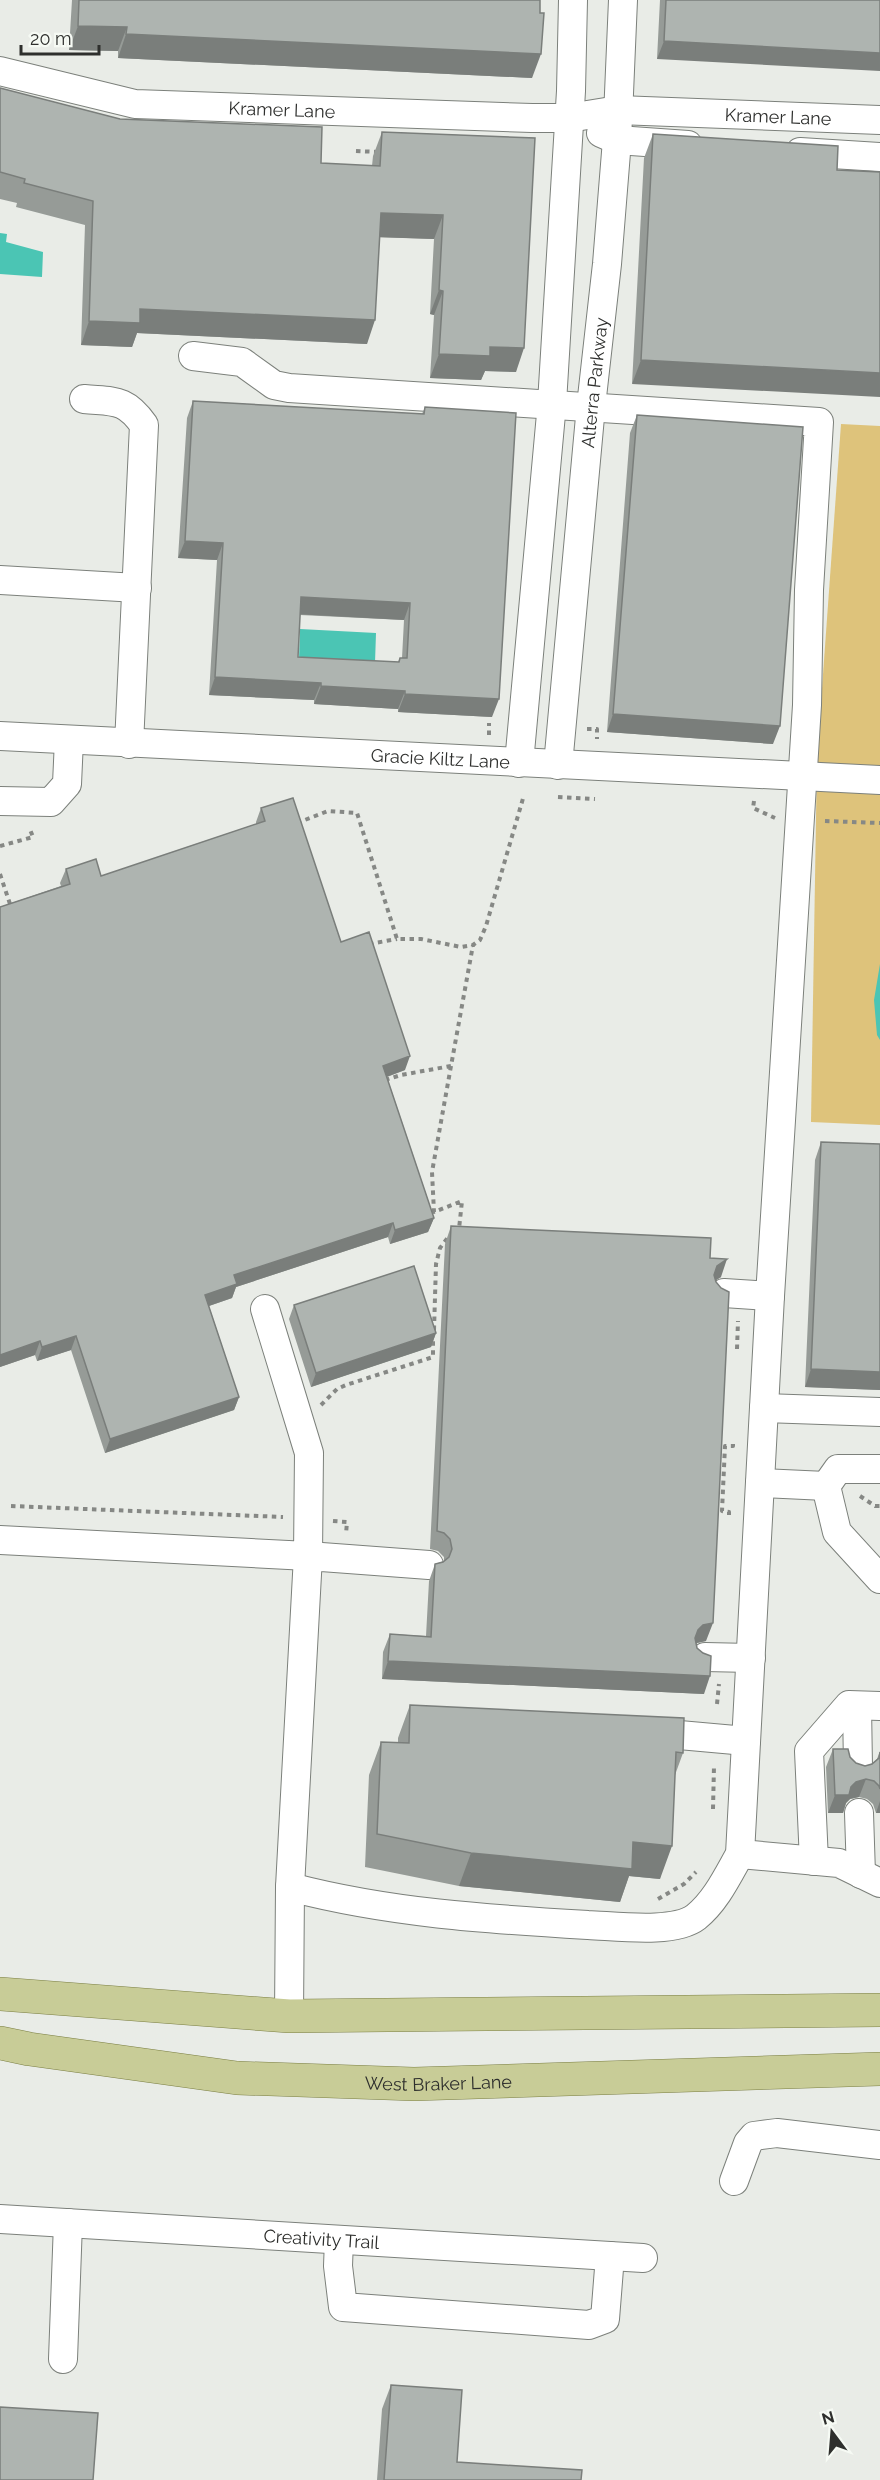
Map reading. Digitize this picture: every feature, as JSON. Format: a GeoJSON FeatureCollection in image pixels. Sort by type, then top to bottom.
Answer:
{"type":"FeatureCollection","features":[{"type":"Feature","properties":{"kind":"main road"},"geometry":{"type":"LineString","coordinates":[[0,1994],[289,2016],[880,2010]]}},
{"type":"Feature","properties":{"kind":"main road","name":"West Braker Lane"},"geometry":{"type":"LineString","coordinates":[[0,2043],[237,2078],[402,2083],[880,2069]]}},
{"type":"Feature","properties":{"kind":"street"},"geometry":{"type":"LineString","coordinates":[[519,763],[552,403],[569,118],[573,0]]}},
{"type":"Feature","properties":{"kind":"street","name":"Alterra Parkway"},"geometry":{"type":"LineString","coordinates":[[558,765],[591,406],[607,264],[617,140],[622,0]]}},
{"type":"Feature","properties":{"kind":"street","name":"Kramer Lane"},"geometry":{"type":"LineString","coordinates":[[0,71],[135,104],[569,118],[618,110],[880,120]]}},
{"type":"Feature","properties":{"kind":"street","name":"Kramer Lane"},"geometry":{"type":"LineString","coordinates":[[569,118],[617,140],[716,146]]}},
{"type":"Feature","properties":{"kind":"street","name":"Kramer Lane"},"geometry":{"type":"LineString","coordinates":[[775,150],[880,157]]}},
{"type":"Feature","properties":{"kind":"street"},"geometry":{"type":"LineString","coordinates":[[193,356],[242,362],[274,385],[289,388],[552,403],[819,422],[809,590],[807,705],[770,1296],[740,1854],[719,1890],[695,1918],[662,1928],[471,1918],[340,1900],[290,1887]]}},
{"type":"Feature","properties":{"kind":"street"},"geometry":{"type":"LineString","coordinates":[[84,399],[125,404],[136,413],[144,425],[129,744]]}},
{"type":"Feature","properties":{"kind":"street"},"geometry":{"type":"LineString","coordinates":[[0,580],[137,588]]}},
{"type":"Feature","properties":{"kind":"street","name":"Gracie Kiltz Lane"},"geometry":{"type":"LineString","coordinates":[[0,736],[877,780]]}},
{"type":"Feature","properties":{"kind":"street"},"geometry":{"type":"LineString","coordinates":[[0,801],[51,802],[67,784],[69,740]]}},
{"type":"Feature","properties":{"kind":"street"},"geometry":{"type":"LineString","coordinates":[[732,1293],[770,1296]]}},
{"type":"Feature","properties":{"kind":"street"},"geometry":{"type":"LineString","coordinates":[[265,1309],[309,1453],[308,1556],[290,1887],[289,2016]]}},
{"type":"Feature","properties":{"kind":"street"},"geometry":{"type":"LineString","coordinates":[[764,1408],[880,1412]]}},
{"type":"Feature","properties":{"kind":"street"},"geometry":{"type":"LineString","coordinates":[[880,1469],[838,1469],[826,1486],[837,1532],[880,1580]]}},
{"type":"Feature","properties":{"kind":"street"},"geometry":{"type":"LineString","coordinates":[[760,1483],[826,1486]]}},
{"type":"Feature","properties":{"kind":"street"},"geometry":{"type":"LineString","coordinates":[[0,1540],[308,1556],[429,1565]]}},
{"type":"Feature","properties":{"kind":"street"},"geometry":{"type":"LineString","coordinates":[[713,1657],[751,1658]]}},
{"type":"Feature","properties":{"kind":"street"},"geometry":{"type":"LineString","coordinates":[[814,1860],[809,1751],[849,1705],[868,1706],[858,1767]]}},
{"type":"Feature","properties":{"kind":"street"},"geometry":{"type":"LineString","coordinates":[[657,1733],[746,1741]]}},
{"type":"Feature","properties":{"kind":"street"},"geometry":{"type":"LineString","coordinates":[[859,1813],[871,1878]]}},
{"type":"Feature","properties":{"kind":"street"},"geometry":{"type":"LineString","coordinates":[[740,1854],[839,1863],[871,1878]]}},
{"type":"Feature","properties":{"kind":"street"},"geometry":{"type":"LineString","coordinates":[[734,2181],[748,2143],[754,2136],[777,2133],[880,2145]]}},
{"type":"Feature","properties":{"kind":"street","name":"Creativity Trail"},"geometry":{"type":"LineString","coordinates":[[0,2219],[643,2258]]}},
{"type":"Feature","properties":{"kind":"street"},"geometry":{"type":"LineString","coordinates":[[63,2359],[68,2223]]}},
{"type":"Feature","properties":{"kind":"street"},"geometry":{"type":"LineString","coordinates":[[339,2240],[338,2266],[343,2307],[589,2325],[604,2319],[610,2256]]}},
{"type":"Feature","properties":{"kind":"path"},"geometry":{"type":"LineString","coordinates":[[356,152],[388,153]]}},
{"type":"Feature","properties":{"kind":"path"},"geometry":{"type":"LineString","coordinates":[[578,728],[597,729],[596,751]]}},
{"type":"Feature","properties":{"kind":"path"},"geometry":{"type":"LineString","coordinates":[[754,791],[753,808],[772,818],[782,819]]}},
{"type":"Feature","properties":{"kind":"path"},"geometry":{"type":"LineString","coordinates":[[365,945],[397,939],[421,939],[461,947],[473,945],[480,940],[524,795]]}},
{"type":"Feature","properties":{"kind":"path"},"geometry":{"type":"LineString","coordinates":[[558,797],[595,799]]}},
{"type":"Feature","properties":{"kind":"path"},"geometry":{"type":"LineString","coordinates":[[292,825],[328,811],[357,813],[397,939]]}},
{"type":"Feature","properties":{"kind":"path"},"geometry":{"type":"LineString","coordinates":[[816,820],[880,823]]}},
{"type":"Feature","properties":{"kind":"path"},"geometry":{"type":"LineString","coordinates":[[0,874],[14,915]]}},
{"type":"Feature","properties":{"kind":"path"},"geometry":{"type":"LineString","coordinates":[[319,1407],[337,1389],[346,1385],[433,1357],[436,1264],[440,1248],[449,1236],[459,1231],[462,1201],[434,1212],[432,1172],[473,945]]}},
{"type":"Feature","properties":{"kind":"path"},"geometry":{"type":"LineString","coordinates":[[379,1083],[402,1075],[451,1066]]}},
{"type":"Feature","properties":{"kind":"path"},"geometry":{"type":"LineString","coordinates":[[732,1293],[737,1352]]}},
{"type":"Feature","properties":{"kind":"path"},"geometry":{"type":"LineString","coordinates":[[728,1523],[729,1512],[722,1511],[725,1446],[733,1446],[734,1434]]}},
{"type":"Feature","properties":{"kind":"path"},"geometry":{"type":"LineString","coordinates":[[858,1496],[875,1506],[880,1506]]}},
{"type":"Feature","properties":{"kind":"path"},"geometry":{"type":"LineString","coordinates":[[11,1506],[283,1517]]}},
{"type":"Feature","properties":{"kind":"path"},"geometry":{"type":"LineString","coordinates":[[713,1657],[717,1704]]}},
{"type":"Feature","properties":{"kind":"path"},"geometry":{"type":"LineString","coordinates":[[712,1819],[714,1756]]}},
{"type":"Feature","properties":{"kind":"path"},"geometry":{"type":"LineString","coordinates":[[656,1900],[684,1884],[701,1864]]}},
{"type":"Feature","properties":{"kind":"shaded area"},"geometry":{"type":"Polygon","coordinates":[[[841,424],[880,426],[880,1125],[811,1122],[817,758],[841,424]]]}},
{"type":"Feature","properties":{"kind":"water"},"geometry":{"type":"Polygon","coordinates":[[[0,233],[7,234],[6,242],[43,252],[42,277],[0,274],[0,233]]]}},
{"type":"Feature","properties":{"kind":"water"},"geometry":{"type":"Polygon","coordinates":[[[300,629],[376,633],[375,663],[299,659],[300,629]]]}},
{"type":"Feature","properties":{"kind":"water"},"geometry":{"type":"Polygon","coordinates":[[[880,964],[880,1040],[877,1035],[874,1000],[880,964]]]}},
{"type":"Feature","properties":{"kind":"building"},"geometry":{"type":"Polygon","coordinates":[[[79,0],[540,0],[540,13],[544,13],[541,54],[126,34],[127,27],[78,26],[79,0]]]}},
{"type":"Feature","properties":{"kind":"building"},"geometry":{"type":"Polygon","coordinates":[[[666,0],[880,0],[880,53],[664,41],[666,0]]]}},
{"type":"Feature","properties":{"kind":"building"},"geometry":{"type":"Polygon","coordinates":[[[0,88],[120,119],[322,127],[321,163],[380,166],[382,132],[535,138],[524,348],[490,347],[490,356],[439,354],[443,291],[439,290],[443,215],[381,213],[375,320],[140,309],[140,323],[89,321],[93,201],[24,183],[25,179],[0,172],[0,88]]]}},
{"type":"Feature","properties":{"kind":"building"},"geometry":{"type":"Polygon","coordinates":[[[653,134],[838,146],[837,170],[880,172],[880,373],[641,360],[653,134]]]}},
{"type":"Feature","properties":{"kind":"building"},"geometry":{"type":"Polygon","coordinates":[[[193,401],[424,414],[425,407],[516,413],[499,699],[405,694],[405,691],[321,686],[321,683],[215,677],[223,543],[185,541],[193,401]],[[301,597],[298,657],[399,662],[400,658],[407,658],[410,603],[301,597]]]}},
{"type":"Feature","properties":{"kind":"building"},"geometry":{"type":"Polygon","coordinates":[[[637,415],[803,427],[780,726],[613,714],[637,415]]]}},
{"type":"Feature","properties":{"kind":"building"},"geometry":{"type":"Polygon","coordinates":[[[293,798],[341,942],[369,932],[410,1056],[383,1066],[434,1218],[395,1230],[393,1223],[234,1275],[237,1284],[205,1295],[239,1397],[110,1439],[76,1336],[42,1347],[40,1341],[0,1355],[0,907],[70,884],[66,869],[96,859],[101,876],[265,821],[261,808],[293,798]]]}},
{"type":"Feature","properties":{"kind":"building"},"geometry":{"type":"Polygon","coordinates":[[[821,1142],[880,1144],[880,1372],[811,1369],[821,1142]]]}},
{"type":"Feature","properties":{"kind":"building"},"geometry":{"type":"Polygon","coordinates":[[[451,1226],[711,1238],[710,1258],[727,1259],[717,1266],[714,1275],[721,1288],[729,1292],[713,1623],[703,1625],[695,1638],[697,1648],[711,1656],[710,1676],[388,1661],[390,1634],[431,1637],[435,1564],[449,1557],[452,1549],[450,1539],[444,1533],[437,1531],[451,1226]]]}},
{"type":"Feature","properties":{"kind":"building"},"geometry":{"type":"Polygon","coordinates":[[[414,1266],[436,1333],[316,1373],[294,1305],[414,1266]]]}},
{"type":"Feature","properties":{"kind":"building"},"geometry":{"type":"Polygon","coordinates":[[[410,1705],[684,1718],[683,1753],[676,1752],[672,1846],[633,1842],[632,1869],[471,1853],[377,1834],[381,1742],[409,1743],[410,1705]]]}},
{"type":"Feature","properties":{"kind":"building"},"geometry":{"type":"Polygon","coordinates":[[[833,1749],[848,1749],[850,1757],[856,1763],[865,1766],[879,1758],[880,1752],[880,1789],[874,1781],[866,1779],[856,1782],[851,1787],[849,1795],[835,1795],[833,1749]]]}},
{"type":"Feature","properties":{"kind":"building"},"geometry":{"type":"Polygon","coordinates":[[[391,2385],[462,2390],[457,2462],[582,2470],[581,2480],[384,2480],[391,2385]]]}},
{"type":"Feature","properties":{"kind":"building"},"geometry":{"type":"Polygon","coordinates":[[[0,2407],[98,2413],[93,2480],[0,2480],[0,2407]]]}}]}
